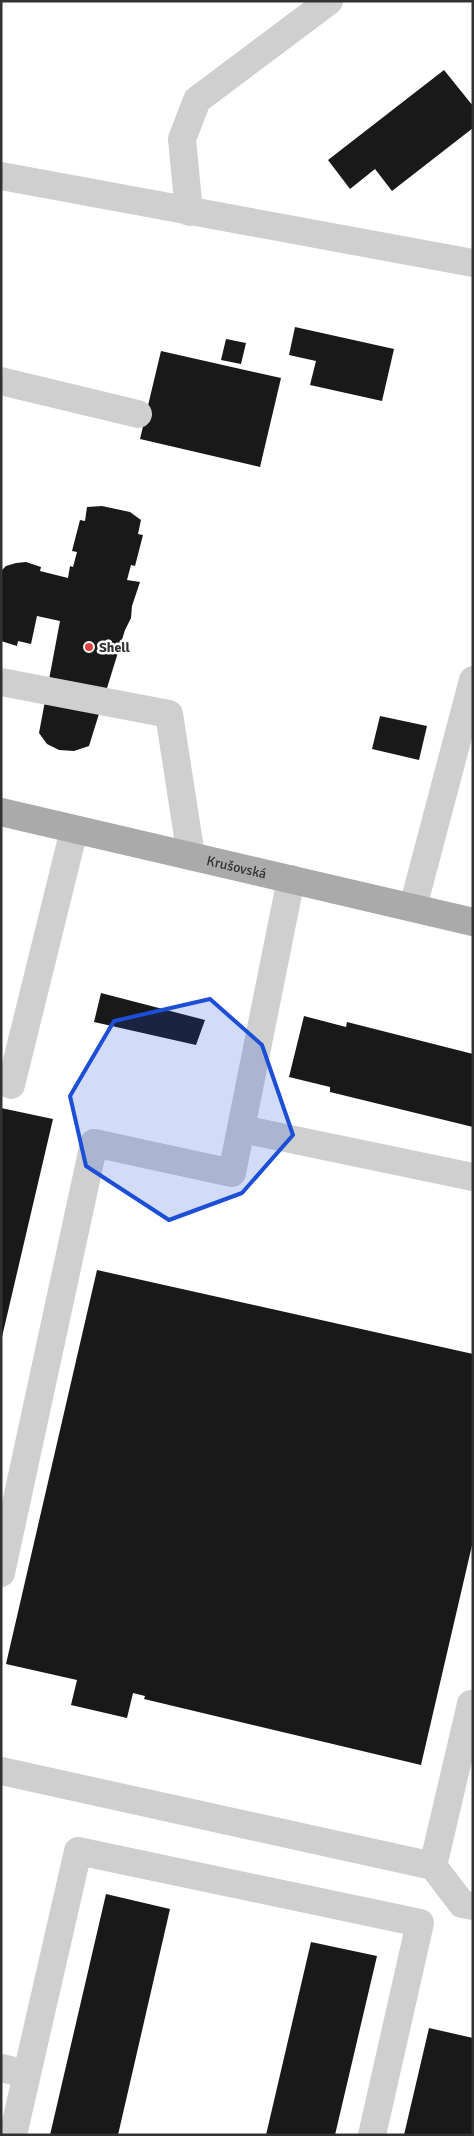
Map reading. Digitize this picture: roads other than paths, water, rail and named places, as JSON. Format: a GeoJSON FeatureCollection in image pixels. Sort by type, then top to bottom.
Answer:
{"type":"FeatureCollection","features":[{"type":"Feature","properties":{"kind":"main road","name":"Krušovská"},"geometry":{"type":"LineString","coordinates":[[1,812],[473,922]]}},
{"type":"Feature","properties":{"kind":"lane"},"geometry":{"type":"LineString","coordinates":[[189,212],[182,138],[197,100],[328,1]]}},
{"type":"Feature","properties":{"kind":"lane"},"geometry":{"type":"LineString","coordinates":[[1,176],[473,263]]}},
{"type":"Feature","properties":{"kind":"lane"},"geometry":{"type":"LineString","coordinates":[[1,381],[138,414]]}},
{"type":"Feature","properties":{"kind":"lane"},"geometry":{"type":"LineString","coordinates":[[413,907],[473,680]]}},
{"type":"Feature","properties":{"kind":"lane"},"geometry":{"type":"LineString","coordinates":[[1,682],[169,714],[191,856]]}},
{"type":"Feature","properties":{"kind":"lane"},"geometry":{"type":"LineString","coordinates":[[11,1085],[74,830]]}},
{"type":"Feature","properties":{"kind":"lane"},"geometry":{"type":"LineString","coordinates":[[1,1573],[94,1143],[232,1174],[291,879]]}},
{"type":"Feature","properties":{"kind":"lane"},"geometry":{"type":"LineString","coordinates":[[242,1128],[473,1177]]}},
{"type":"Feature","properties":{"kind":"lane"},"geometry":{"type":"LineString","coordinates":[[434,1866],[471,1704]]}},
{"type":"Feature","properties":{"kind":"lane"},"geometry":{"type":"LineString","coordinates":[[1,1772],[434,1866],[462,1904],[473,1906]]}},
{"type":"Feature","properties":{"kind":"lane"},"geometry":{"type":"LineString","coordinates":[[13,2135],[14,2071],[78,1851],[420,1923],[372,2135]]}},
{"type":"Feature","properties":{"kind":"place","name":"Shell"},"geometry":{"type":"Point","coordinates":[89,647]}}]}
